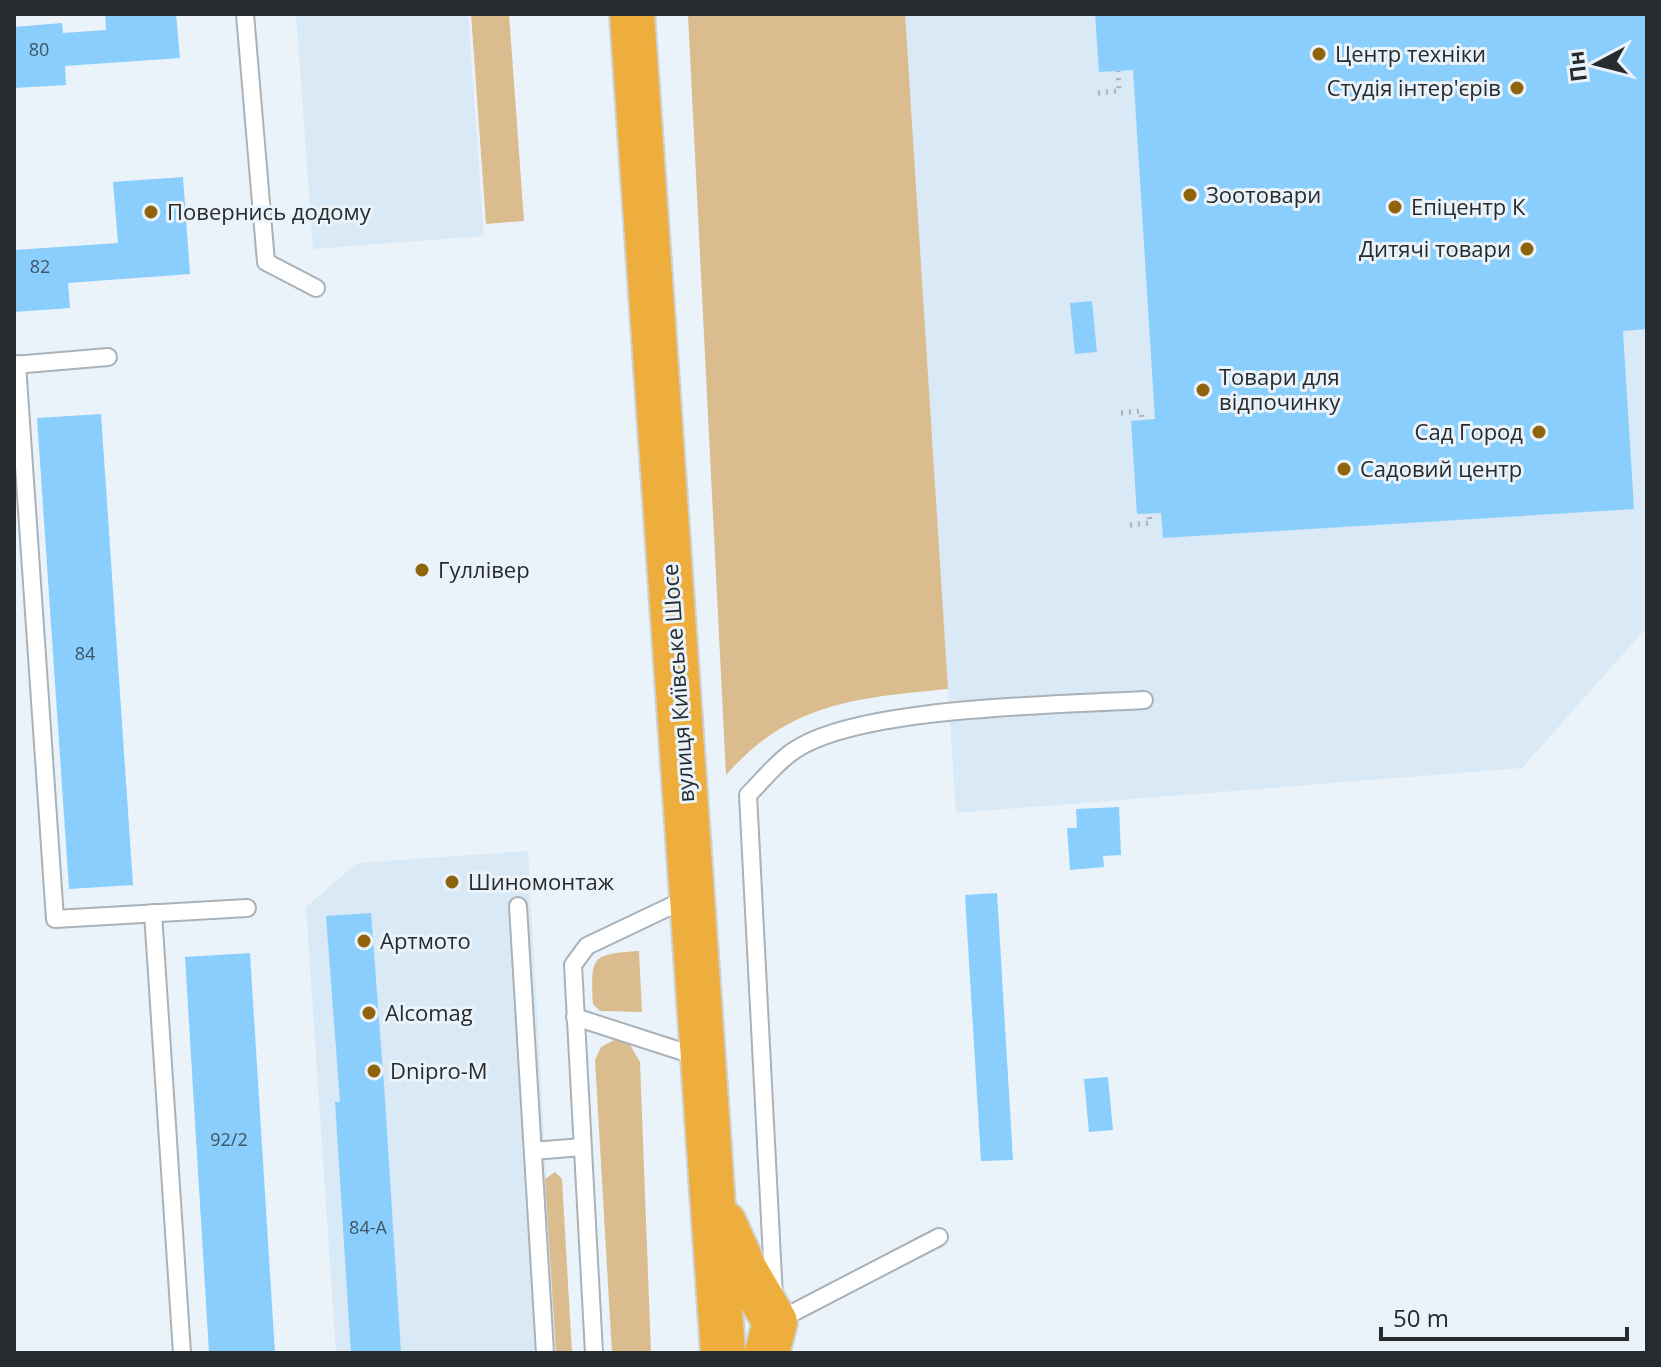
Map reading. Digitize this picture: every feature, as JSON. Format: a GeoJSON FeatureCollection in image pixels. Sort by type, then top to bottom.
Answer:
{"type":"FeatureCollection","features":[{"type":"Feature","properties":{"kind":"highway","name":"вулиця Київське Шосе"},"geometry":{"type":"LineString","coordinates":[[632,14],[723,1353]]}},
{"type":"Feature","properties":{"kind":"highway"},"geometry":{"type":"LineString","coordinates":[[710,1163],[730,1239],[771,1338]]}},
{"type":"Feature","properties":{"kind":"lane"},"geometry":{"type":"LineString","coordinates":[[245,14],[266,262],[316,288]]}},
{"type":"Feature","properties":{"kind":"lane"},"geometry":{"type":"LineString","coordinates":[[108,357],[15,364],[55,919],[247,908]]}},
{"type":"Feature","properties":{"kind":"lane"},"geometry":{"type":"LineString","coordinates":[[939,1237],[771,1338],[748,795],[793,751],[851,728],[949,713],[1144,700]]}},
{"type":"Feature","properties":{"kind":"lane"},"geometry":{"type":"LineString","coordinates":[[594,1353],[573,965],[587,946],[692,897]]}},
{"type":"Feature","properties":{"kind":"lane"},"geometry":{"type":"LineString","coordinates":[[518,906],[545,1353]]}},
{"type":"Feature","properties":{"kind":"lane"},"geometry":{"type":"LineString","coordinates":[[153,913],[182,1353]]}},
{"type":"Feature","properties":{"kind":"lane"},"geometry":{"type":"LineString","coordinates":[[575,1017],[703,1059]]}},
{"type":"Feature","properties":{"kind":"lane"},"geometry":{"type":"LineString","coordinates":[[533,1151],[582,1147]]}},
{"type":"Feature","properties":{"kind":"path"},"geometry":{"type":"LineString","coordinates":[[1098,93],[1119,91],[1118,71]]}},
{"type":"Feature","properties":{"kind":"path"},"geometry":{"type":"LineString","coordinates":[[1121,413],[1141,411],[1142,420]]}},
{"type":"Feature","properties":{"kind":"path"},"geometry":{"type":"LineString","coordinates":[[1130,525],[1150,523],[1149,514]]}},
{"type":"Feature","properties":{"kind":"shaded area"},"geometry":{"type":"Polygon","coordinates":[[[296,14],[468,14],[484,236],[313,249],[296,14]]]}},
{"type":"Feature","properties":{"kind":"shaded area"},"geometry":{"type":"Polygon","coordinates":[[[471,14],[509,14],[524,221],[486,224],[471,14]]]}},
{"type":"Feature","properties":{"kind":"shaded area"},"geometry":{"type":"Polygon","coordinates":[[[688,14],[905,14],[948,689],[855,701],[800,718],[750,751],[726,775],[688,14]]]}},
{"type":"Feature","properties":{"kind":"shaded area"},"geometry":{"type":"Polygon","coordinates":[[[904,14],[1647,14],[1647,627],[1522,768],[956,813],[904,14]]]}},
{"type":"Feature","properties":{"kind":"shaded area"},"geometry":{"type":"Polygon","coordinates":[[[528,851],[556,1353],[336,1353],[306,907],[357,863],[528,851]]]}},
{"type":"Feature","properties":{"kind":"shaded area"},"geometry":{"type":"Polygon","coordinates":[[[639,951],[642,1012],[600,1011],[593,1004],[592,976],[597,961],[611,954],[639,951]]]}},
{"type":"Feature","properties":{"kind":"shaded area"},"geometry":{"type":"Polygon","coordinates":[[[614,1040],[629,1043],[640,1062],[651,1353],[612,1353],[595,1060],[601,1047],[614,1040]]]}},
{"type":"Feature","properties":{"kind":"shaded area"},"geometry":{"type":"Polygon","coordinates":[[[555,1172],[562,1179],[572,1353],[556,1353],[545,1179],[555,1172]]]}},
{"type":"Feature","properties":{"kind":"building"},"geometry":{"type":"Polygon","coordinates":[[[105,14],[176,14],[180,58],[65,66],[66,85],[14,88],[14,27],[62,23],[63,33],[106,30],[105,14]]]}},
{"type":"Feature","properties":{"kind":"building","name":"Епіцентр К"},"geometry":{"type":"Polygon","coordinates":[[[1095,14],[1647,14],[1647,329],[1623,331],[1634,509],[1163,538],[1161,513],[1137,514],[1131,421],[1155,419],[1133,70],[1099,72],[1095,14]]]}},
{"type":"Feature","properties":{"kind":"building","name":"Повернись додому"},"geometry":{"type":"Polygon","coordinates":[[[183,177],[190,274],[68,283],[70,308],[14,312],[14,250],[118,243],[113,182],[183,177]]]}},
{"type":"Feature","properties":{"kind":"building"},"geometry":{"type":"Polygon","coordinates":[[[1092,301],[1097,352],[1075,354],[1070,303],[1092,301]]]}},
{"type":"Feature","properties":{"kind":"building"},"geometry":{"type":"Polygon","coordinates":[[[101,414],[133,885],[69,889],[37,418],[101,414]]]}},
{"type":"Feature","properties":{"kind":"building"},"geometry":{"type":"Polygon","coordinates":[[[1119,807],[1121,855],[1103,856],[1104,867],[1070,870],[1067,828],[1077,828],[1076,809],[1119,807]]]}},
{"type":"Feature","properties":{"kind":"building"},"geometry":{"type":"Polygon","coordinates":[[[997,893],[1013,1160],[981,1161],[965,895],[997,893]]]}},
{"type":"Feature","properties":{"kind":"building"},"geometry":{"type":"Polygon","coordinates":[[[371,913],[401,1353],[351,1353],[335,1102],[340,1102],[326,916],[371,913]]]}},
{"type":"Feature","properties":{"kind":"building"},"geometry":{"type":"Polygon","coordinates":[[[250,953],[275,1353],[209,1353],[185,957],[250,953]]]}},
{"type":"Feature","properties":{"kind":"building"},"geometry":{"type":"Polygon","coordinates":[[[1108,1077],[1113,1130],[1089,1132],[1084,1079],[1108,1077]]]}},
{"type":"Feature","properties":{"kind":"place","name":"Центр техніки"},"geometry":{"type":"Point","coordinates":[1319,54]}},
{"type":"Feature","properties":{"kind":"place","name":"Студія інтер'єрів"},"geometry":{"type":"Point","coordinates":[1517,88]}},
{"type":"Feature","properties":{"kind":"place","name":"Зоотовари"},"geometry":{"type":"Point","coordinates":[1190,195]}},
{"type":"Feature","properties":{"kind":"place","name":"Епіцентр К"},"geometry":{"type":"Point","coordinates":[1395,207]}},
{"type":"Feature","properties":{"kind":"place","name":"Повернись додому"},"geometry":{"type":"Point","coordinates":[151,212]}},
{"type":"Feature","properties":{"kind":"place","name":"Дитячі товари"},"geometry":{"type":"Point","coordinates":[1527,249]}},
{"type":"Feature","properties":{"kind":"place","name":"Товари для відпочинку"},"geometry":{"type":"Point","coordinates":[1203,390]}},
{"type":"Feature","properties":{"kind":"place","name":"Сад Город"},"geometry":{"type":"Point","coordinates":[1539,432]}},
{"type":"Feature","properties":{"kind":"place","name":"Садовий центр"},"geometry":{"type":"Point","coordinates":[1344,469]}},
{"type":"Feature","properties":{"kind":"place","name":"Гуллівер"},"geometry":{"type":"Point","coordinates":[422,570]}},
{"type":"Feature","properties":{"kind":"place","name":"Шиномонтаж"},"geometry":{"type":"Point","coordinates":[452,882]}},
{"type":"Feature","properties":{"kind":"place","name":"Артмото"},"geometry":{"type":"Point","coordinates":[364,941]}},
{"type":"Feature","properties":{"kind":"place","name":"Alcomag"},"geometry":{"type":"Point","coordinates":[369,1013]}},
{"type":"Feature","properties":{"kind":"place","name":"Dnipro-M"},"geometry":{"type":"Point","coordinates":[374,1071]}}]}
